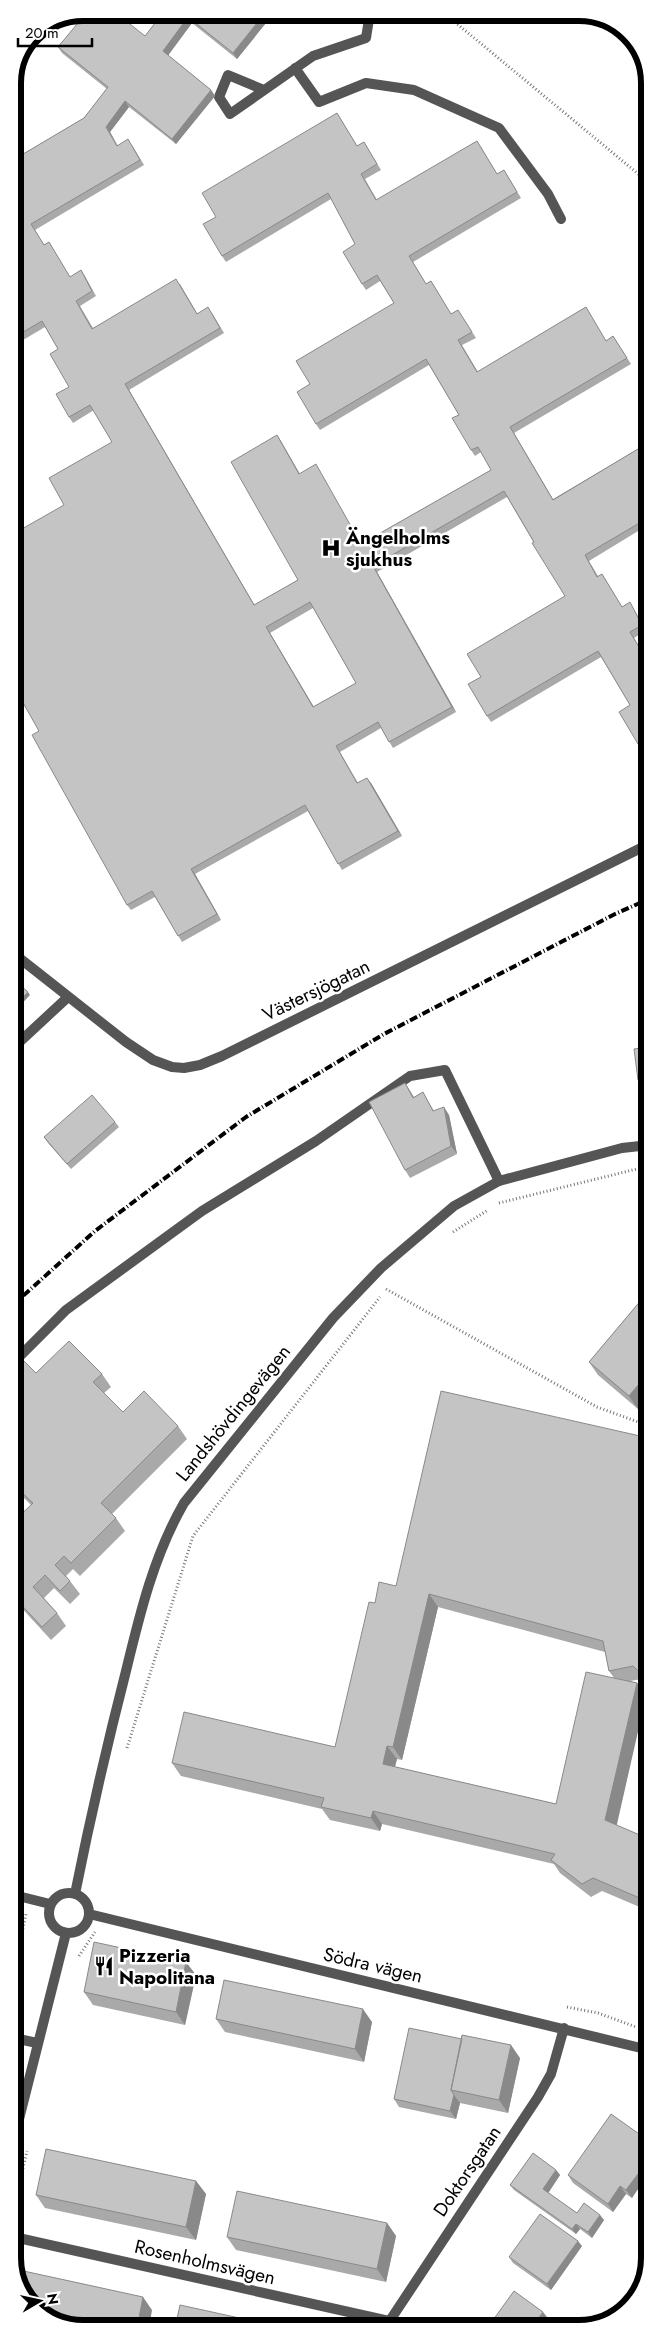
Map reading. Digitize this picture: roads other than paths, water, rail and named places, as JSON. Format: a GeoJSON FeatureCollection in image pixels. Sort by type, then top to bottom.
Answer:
{"type":"FeatureCollection","features":[{"type":"Feature","properties":{"kind":"street"},"geometry":{"type":"LineString","coordinates":[[264,90],[313,56],[366,38],[369,21]]}},
{"type":"Feature","properties":{"kind":"street"},"geometry":{"type":"LineString","coordinates":[[296,68],[319,102],[366,83],[414,90],[499,128],[548,194],[561,219]]}},
{"type":"Feature","properties":{"kind":"street","name":"Västersjögatan"},"geometry":{"type":"LineString","coordinates":[[21,959],[153,1060],[172,1067],[200,1065],[641,848]]}},
{"type":"Feature","properties":{"kind":"street"},"geometry":{"type":"LineString","coordinates":[[21,1041],[68,997]]}},
{"type":"Feature","properties":{"kind":"street"},"geometry":{"type":"LineString","coordinates":[[21,1355],[66,1310],[202,1211],[316,1141],[410,1076],[445,1070],[499,1182]]}},
{"type":"Feature","properties":{"kind":"street","name":"Landshövdingevägen"},"geometry":{"type":"LineString","coordinates":[[76,1894],[100,1772],[139,1619],[156,1560],[184,1502],[333,1318],[382,1268],[454,1206],[499,1182],[622,1148],[641,1146]]}},
{"type":"Feature","properties":{"kind":"street"},"geometry":{"type":"LineString","coordinates":[[61,1894],[76,1894],[85,1902],[89,1914],[87,1922],[74,1933],[57,1930],[50,1922],[48,1914],[50,1904],[61,1894]]}},
{"type":"Feature","properties":{"kind":"street"},"geometry":{"type":"LineString","coordinates":[[21,1897],[50,1904]]}},
{"type":"Feature","properties":{"kind":"street","name":"Södra vägen"},"geometry":{"type":"LineString","coordinates":[[89,1914],[641,2048]]}},
{"type":"Feature","properties":{"kind":"street"},"geometry":{"type":"LineString","coordinates":[[21,2109],[66,1933]]}},
{"type":"Feature","properties":{"kind":"street","name":"Doktorsgatan"},"geometry":{"type":"LineString","coordinates":[[390,2320],[538,2097],[551,2074],[564,2028]]}},
{"type":"Feature","properties":{"kind":"street"},"geometry":{"type":"LineString","coordinates":[[21,2039],[37,2042]]}},
{"type":"Feature","properties":{"kind":"street","name":"Rosenholmsvägen"},"geometry":{"type":"LineString","coordinates":[[21,2239],[370,2320]]}},
{"type":"Feature","properties":{"kind":"railway"},"geometry":{"type":"LineString","coordinates":[[21,1298],[95,1231],[246,1117],[384,1034],[615,914],[641,903]]}},
{"type":"Feature","properties":{"kind":"place","name":"Ängelholms sjukhus"},"geometry":{"type":"Point","coordinates":[331,548]}},
{"type":"Feature","properties":{"kind":"place","name":"Pizzeria Napolitana"},"geometry":{"type":"Point","coordinates":[104,1966]}}]}
